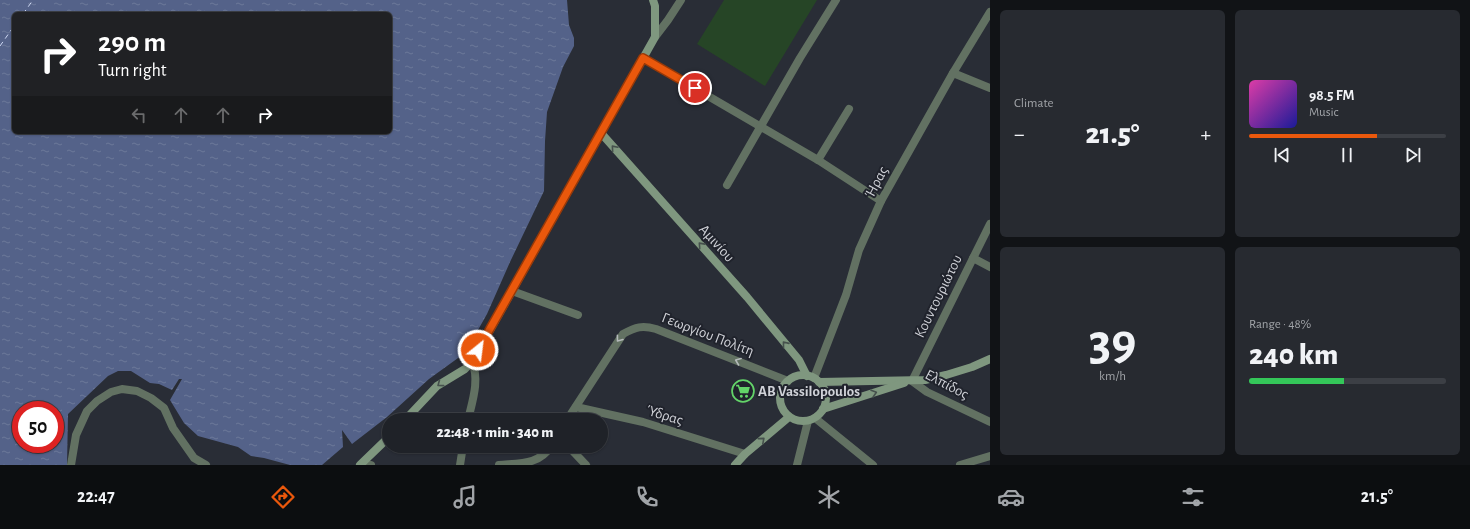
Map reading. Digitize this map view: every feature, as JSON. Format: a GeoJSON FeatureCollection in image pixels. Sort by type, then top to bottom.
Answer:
{"type":"FeatureCollection","features":[{"type":"Feature","properties":{"kind":"main road"},"geometry":{"type":"LineString","coordinates":[[412,413],[437,386],[465,369],[472,362],[655,37],[655,6],[653,0]]}},
{"type":"Feature","properties":{"kind":"main road","name":"Αμινίου"},"geometry":{"type":"LineString","coordinates":[[601,133],[747,297],[813,379]]}},
{"type":"Feature","properties":{"kind":"main road"},"geometry":{"type":"LineString","coordinates":[[912,381],[813,379],[794,377],[788,380],[780,392],[780,399],[784,412],[789,417],[802,422],[812,419],[823,409],[912,381],[946,375],[972,367],[990,359]]}},
{"type":"Feature","properties":{"kind":"main road"},"geometry":{"type":"LineString","coordinates":[[813,379],[825,394],[823,409]]}},
{"type":"Feature","properties":{"kind":"main road"},"geometry":{"type":"LineString","coordinates":[[735,465],[789,417]]}},
{"type":"Feature","properties":{"kind":"main road"},"geometry":{"type":"LineString","coordinates":[[365,464],[382,445]]}},
{"type":"Feature","properties":{"kind":"street"},"geometry":{"type":"LineString","coordinates":[[655,37],[681,0]]}},
{"type":"Feature","properties":{"kind":"street"},"geometry":{"type":"LineString","coordinates":[[727,186],[760,126],[836,0]]}},
{"type":"Feature","properties":{"kind":"street","name":"Ήρας"},"geometry":{"type":"LineString","coordinates":[[813,379],[846,295],[859,250],[881,201],[953,73],[990,12]]}},
{"type":"Feature","properties":{"kind":"street"},"geometry":{"type":"LineString","coordinates":[[643,58],[818,160],[881,201]]}},
{"type":"Feature","properties":{"kind":"street"},"geometry":{"type":"LineString","coordinates":[[953,73],[990,88]]}},
{"type":"Feature","properties":{"kind":"street"},"geometry":{"type":"LineString","coordinates":[[818,160],[849,109]]}},
{"type":"Feature","properties":{"kind":"street","name":"Κουντουριώτου"},"geometry":{"type":"LineString","coordinates":[[912,381],[990,224]]}},
{"type":"Feature","properties":{"kind":"street"},"geometry":{"type":"LineString","coordinates":[[973,258],[990,267]]}},
{"type":"Feature","properties":{"kind":"street"},"geometry":{"type":"LineString","coordinates":[[512,291],[578,315]]}},
{"type":"Feature","properties":{"kind":"street","name":"Γεωργίου Πολίτη"},"geometry":{"type":"LineString","coordinates":[[572,413],[623,334],[632,329],[645,326],[788,380]]}},
{"type":"Feature","properties":{"kind":"street"},"geometry":{"type":"LineString","coordinates":[[469,413],[475,382],[475,369],[472,362]]}},
{"type":"Feature","properties":{"kind":"street","name":"Ελπίδος"},"geometry":{"type":"LineString","coordinates":[[912,381],[927,392],[990,422]]}},
{"type":"Feature","properties":{"kind":"street"},"geometry":{"type":"LineString","coordinates":[[71,465],[76,435],[87,411],[96,402],[110,392],[122,389],[137,391],[151,398],[164,408],[173,428],[194,458],[206,465]]}},
{"type":"Feature","properties":{"kind":"street","name":"Ύδρας"},"geometry":{"type":"LineString","coordinates":[[576,407],[643,422],[746,454]]}},
{"type":"Feature","properties":{"kind":"street"},"geometry":{"type":"LineString","coordinates":[[797,465],[812,419],[872,465]]}},
{"type":"Feature","properties":{"kind":"street"},"geometry":{"type":"LineString","coordinates":[[460,465],[462,453]]}},
{"type":"Feature","properties":{"kind":"street"},"geometry":{"type":"LineString","coordinates":[[499,465],[531,463],[540,459],[545,453]]}},
{"type":"Feature","properties":{"kind":"street"},"geometry":{"type":"LineString","coordinates":[[575,453],[586,465]]}},
{"type":"Feature","properties":{"kind":"street"},"geometry":{"type":"LineString","coordinates":[[960,465],[990,456]]}},
{"type":"Feature","properties":{"kind":"green space"},"geometry":{"type":"Polygon","coordinates":[[[724,0],[817,0],[765,86],[697,44],[724,0]]]}},
{"type":"Feature","properties":{"kind":"water"},"geometry":{"type":"Polygon","coordinates":[[[0,0],[567,0],[569,25],[574,38],[574,46],[563,67],[547,112],[544,191],[487,314],[465,353],[429,379],[391,413],[382,413],[382,421],[352,444],[342,430],[343,447],[322,465],[290,465],[251,456],[238,447],[198,436],[184,423],[170,400],[182,379],[179,379],[172,390],[159,384],[150,383],[131,371],[118,371],[108,376],[68,414],[67,465],[0,465],[0,0]]]}},
{"type":"Feature","properties":{"kind":"ferry route"},"geometry":{"type":"LineString","coordinates":[[24,12],[33,0]]}},
{"type":"Feature","properties":{"kind":"ferry route"},"geometry":{"type":"LineString","coordinates":[[0,46],[12,29]]}},
{"type":"Feature","properties":{"kind":"place","name":"AB Vassilopoulos"},"geometry":{"type":"Point","coordinates":[743,391]}},
{"type":"Feature","properties":{"kind":"route"},"geometry":{"type":"LineString","coordinates":[[478,350],[643,58],[695,88]]}}]}
